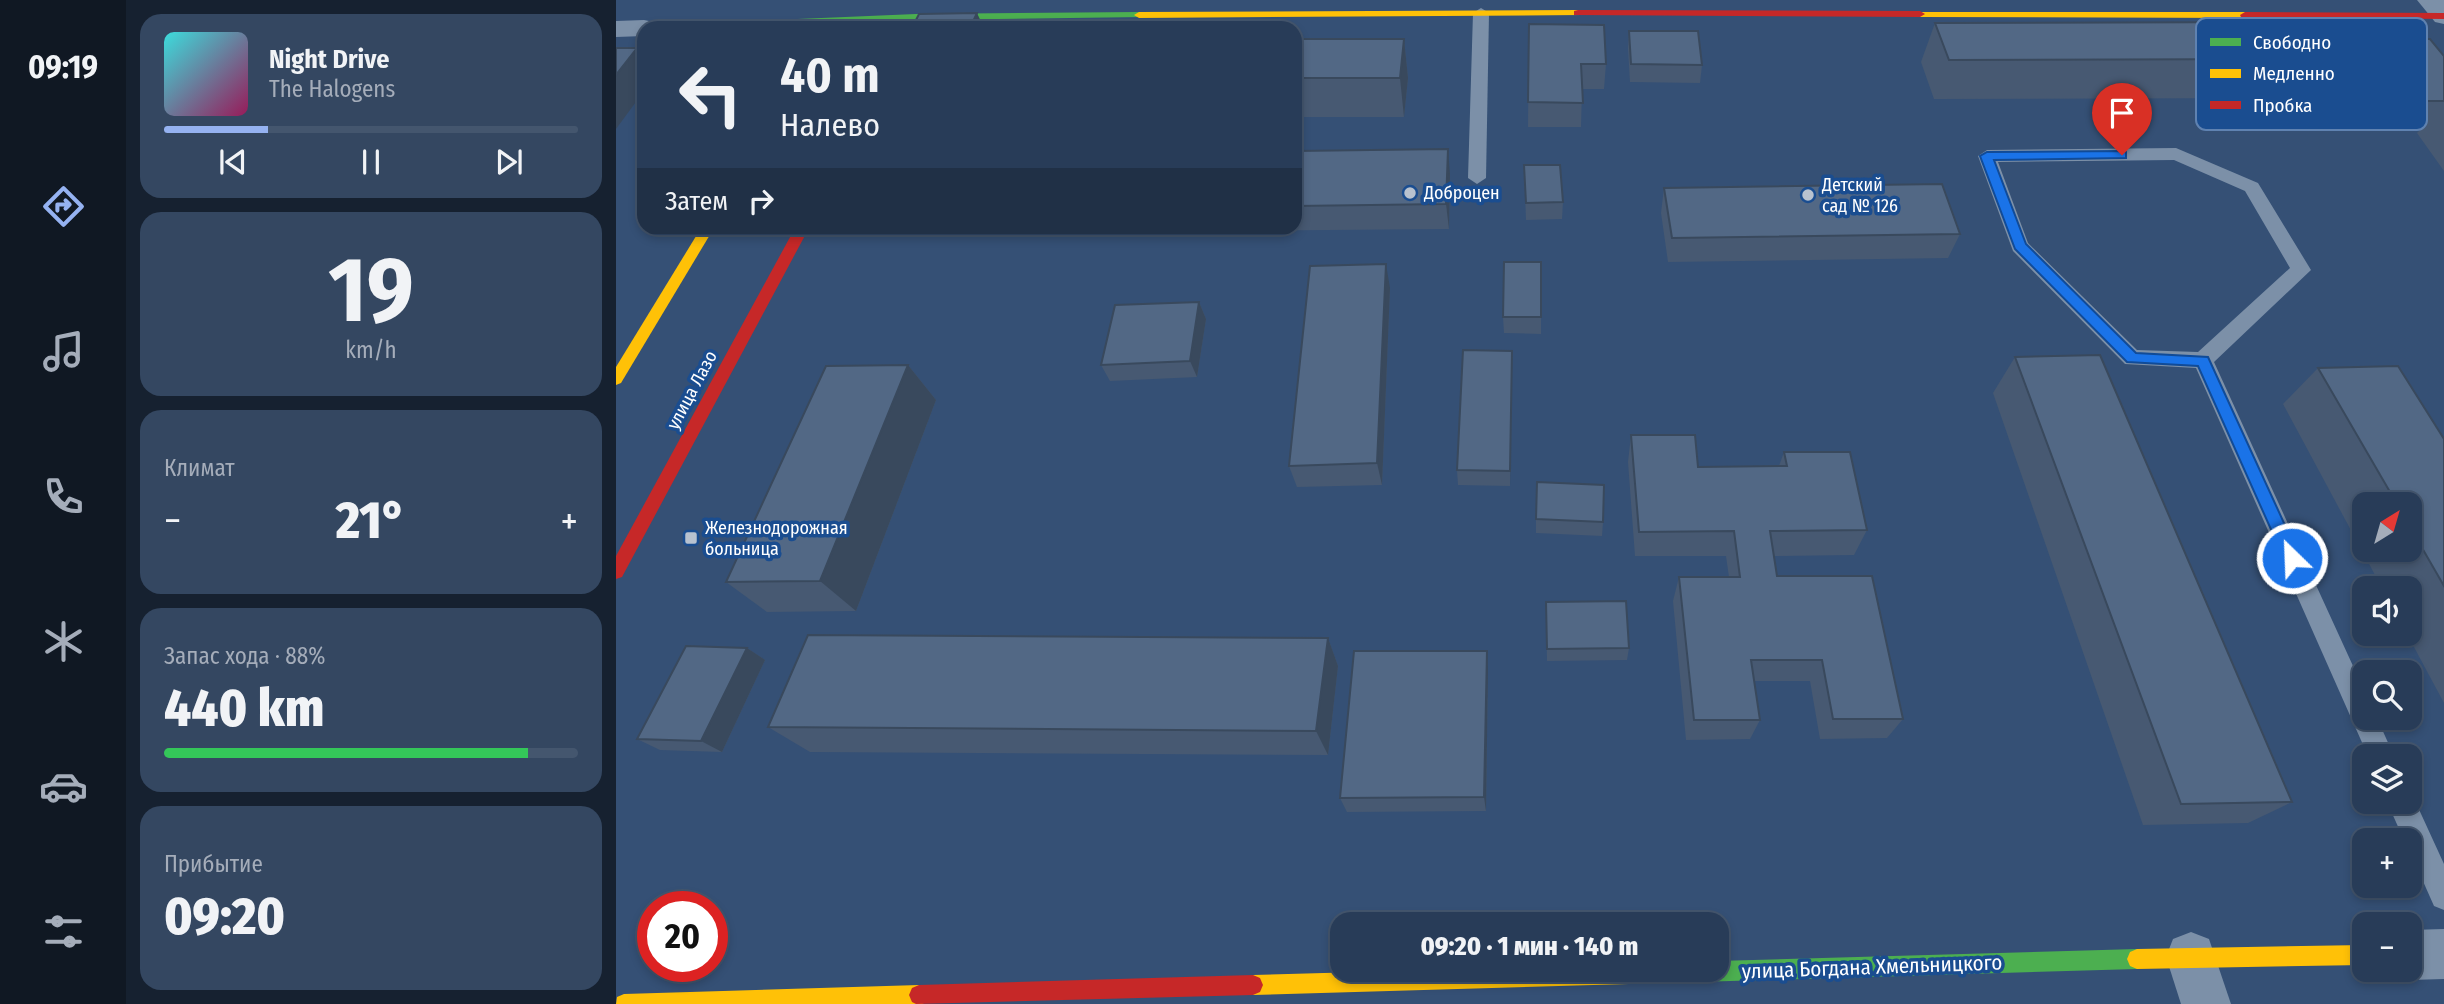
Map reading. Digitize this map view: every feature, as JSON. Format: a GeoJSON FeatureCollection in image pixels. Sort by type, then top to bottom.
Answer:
{"type":"FeatureCollection","features":[{"type":"Feature","properties":{"kind":"street"},"geometry":{"type":"LineString","coordinates":[[833,21],[845,0]]}},
{"type":"Feature","properties":{"kind":"street"},"geometry":{"type":"LineString","coordinates":[[915,21],[926,0]]}},
{"type":"Feature","properties":{"kind":"street"},"geometry":{"type":"LineString","coordinates":[[2430,0],[2444,16]]}},
{"type":"Feature","properties":{"kind":"street"},"geometry":{"type":"LineString","coordinates":[[977,21],[1481,13],[2444,16]]}},
{"type":"Feature","properties":{"kind":"street"},"geometry":{"type":"LineString","coordinates":[[616,29],[637,28]]}},
{"type":"Feature","properties":{"kind":"street"},"geometry":{"type":"LineString","coordinates":[[616,379],[704,235]]}},
{"type":"Feature","properties":{"kind":"street","name":"улица Лазо"},"geometry":{"type":"LineString","coordinates":[[616,572],[798,235]]}},
{"type":"Feature","properties":{"kind":"street"},"geometry":{"type":"LineString","coordinates":[[2422,955],[2444,954]]}},
{"type":"Feature","properties":{"kind":"street","name":"улица Богдана Хмельницкого"},"geometry":{"type":"LineString","coordinates":[[624,1004],[1217,995],[2191,957],[2352,955]]}},
{"type":"Feature","properties":{"kind":"street"},"geometry":{"type":"LineString","coordinates":[[2191,957],[2206,1004]]}},
{"type":"Feature","properties":{"kind":"lane"},"geometry":{"type":"LineString","coordinates":[[1477,178],[1481,13]]}},
{"type":"Feature","properties":{"kind":"lane"},"geometry":{"type":"LineString","coordinates":[[2176,154],[2252,187],[2301,270],[2203,360],[2132,358],[2020,246],[1987,156],[2176,154]]}},
{"type":"Feature","properties":{"kind":"lane"},"geometry":{"type":"LineString","coordinates":[[2203,360],[2376,744]]}},
{"type":"Feature","properties":{"kind":"lane"},"geometry":{"type":"LineString","coordinates":[[2406,814],[2444,896]]}},
{"type":"Feature","properties":{"kind":"building"},"geometry":{"type":"Polygon","coordinates":[[[977,13],[973,21],[916,21],[919,14],[977,13]]]}},
{"type":"Feature","properties":{"kind":"building"},"geometry":{"type":"Polygon","coordinates":[[[2196,22],[2196,59],[1949,60],[1935,23],[2196,22]]]}},
{"type":"Feature","properties":{"kind":"building"},"geometry":{"type":"Polygon","coordinates":[[[1529,24],[1604,25],[1606,64],[1581,64],[1583,103],[1528,102],[1529,24]]]}},
{"type":"Feature","properties":{"kind":"building"},"geometry":{"type":"Polygon","coordinates":[[[1629,31],[1698,31],[1702,65],[1631,64],[1629,31]]]}},
{"type":"Feature","properties":{"kind":"building"},"geometry":{"type":"Polygon","coordinates":[[[1302,39],[1404,39],[1400,78],[1302,78],[1302,39]]]}},
{"type":"Feature","properties":{"kind":"building"},"geometry":{"type":"Polygon","coordinates":[[[2427,39],[2430,39],[2444,56],[2444,101],[2427,101],[2427,39]]]}},
{"type":"Feature","properties":{"kind":"building"},"geometry":{"type":"Polygon","coordinates":[[[616,48],[637,48],[616,75],[616,48]]]}},
{"type":"Feature","properties":{"kind":"building"},"geometry":{"type":"Polygon","coordinates":[[[1448,149],[1446,204],[1302,206],[1302,151],[1448,149]]]}},
{"type":"Feature","properties":{"kind":"building"},"geometry":{"type":"Polygon","coordinates":[[[1524,165],[1560,165],[1563,202],[1526,203],[1524,165]]]}},
{"type":"Feature","properties":{"kind":"building"},"geometry":{"type":"Polygon","coordinates":[[[1942,184],[1960,234],[1672,238],[1664,188],[1942,184]]]}},
{"type":"Feature","properties":{"kind":"building"},"geometry":{"type":"Polygon","coordinates":[[[1504,262],[1541,262],[1541,317],[1503,317],[1504,262]]]}},
{"type":"Feature","properties":{"kind":"building"},"geometry":{"type":"Polygon","coordinates":[[[1386,264],[1377,463],[1289,466],[1310,266],[1386,264]]]}},
{"type":"Feature","properties":{"kind":"building"},"geometry":{"type":"Polygon","coordinates":[[[1199,302],[1190,361],[1101,365],[1115,305],[1199,302]]]}},
{"type":"Feature","properties":{"kind":"building"},"geometry":{"type":"Polygon","coordinates":[[[1463,350],[1512,351],[1510,471],[1457,470],[1463,350]]]}},
{"type":"Feature","properties":{"kind":"building"},"geometry":{"type":"Polygon","coordinates":[[[2100,355],[2292,802],[2181,804],[2015,357],[2100,355]]]}},
{"type":"Feature","properties":{"kind":"building"},"geometry":{"type":"Polygon","coordinates":[[[908,365],[820,581],[726,582],[826,366],[908,365]]]}},
{"type":"Feature","properties":{"kind":"building"},"geometry":{"type":"Polygon","coordinates":[[[2398,366],[2444,439],[2444,586],[2422,548],[2422,492],[2390,492],[2318,368],[2398,366]]]}},
{"type":"Feature","properties":{"kind":"building"},"geometry":{"type":"Polygon","coordinates":[[[1631,435],[1695,435],[1698,467],[1787,466],[1784,452],[1850,452],[1867,530],[1770,531],[1777,576],[1872,576],[1903,719],[1833,719],[1822,660],[1751,660],[1760,720],[1694,720],[1679,577],[1740,577],[1734,531],[1639,532],[1631,435]]]}},
{"type":"Feature","properties":{"kind":"building"},"geometry":{"type":"Polygon","coordinates":[[[1537,482],[1604,485],[1603,522],[1536,519],[1537,482]]]}},
{"type":"Feature","properties":{"kind":"building"},"geometry":{"type":"Polygon","coordinates":[[[1626,601],[1629,648],[1547,649],[1546,602],[1626,601]]]}},
{"type":"Feature","properties":{"kind":"building"},"geometry":{"type":"Polygon","coordinates":[[[808,635],[1328,638],[1316,731],[768,727],[808,635]]]}},
{"type":"Feature","properties":{"kind":"building"},"geometry":{"type":"Polygon","coordinates":[[[686,646],[747,648],[701,741],[637,739],[686,646]]]}},
{"type":"Feature","properties":{"kind":"building"},"geometry":{"type":"Polygon","coordinates":[[[1354,651],[1487,651],[1484,797],[1340,798],[1354,651]]]}},
{"type":"Feature","properties":{"kind":"traffic: fast"},"geometry":{"type":"LineString","coordinates":[[822,21],[916,17],[1139,15]]}},
{"type":"Feature","properties":{"kind":"traffic: fast"},"geometry":{"type":"LineString","coordinates":[[1729,971],[2137,959]]}},
{"type":"Feature","properties":{"kind":"traffic: slow"},"geometry":{"type":"LineString","coordinates":[[1139,15],[1578,13]]}},
{"type":"Feature","properties":{"kind":"traffic: slow"},"geometry":{"type":"LineString","coordinates":[[1920,14],[2245,15]]}},
{"type":"Feature","properties":{"kind":"traffic: slow"},"geometry":{"type":"LineString","coordinates":[[616,379],[703,235]]}},
{"type":"Feature","properties":{"kind":"traffic: slow"},"geometry":{"type":"LineString","coordinates":[[2137,959],[2352,955]]}},
{"type":"Feature","properties":{"kind":"traffic: slow"},"geometry":{"type":"LineString","coordinates":[[1253,985],[1356,982]]}},
{"type":"Feature","properties":{"kind":"traffic: slow"},"geometry":{"type":"LineString","coordinates":[[624,1004],[919,995]]}},
{"type":"Feature","properties":{"kind":"traffic: jam"},"geometry":{"type":"LineString","coordinates":[[1578,13],[1920,14]]}},
{"type":"Feature","properties":{"kind":"traffic: jam"},"geometry":{"type":"LineString","coordinates":[[2245,15],[2444,16]]}},
{"type":"Feature","properties":{"kind":"traffic: jam"},"geometry":{"type":"LineString","coordinates":[[616,572],[798,235]]}},
{"type":"Feature","properties":{"kind":"traffic: jam"},"geometry":{"type":"LineString","coordinates":[[919,995],[1253,985]]}},
{"type":"Feature","properties":{"kind":"place","name":"Доброцен"},"geometry":{"type":"Point","coordinates":[1410,193]}},
{"type":"Feature","properties":{"kind":"place","name":"Детский сад № 126"},"geometry":{"type":"Point","coordinates":[1808,195]}},
{"type":"Feature","properties":{"kind":"place","name":"Железнодорожная больница"},"geometry":{"type":"Point","coordinates":[691,538]}},
{"type":"Feature","properties":{"kind":"route"},"geometry":{"type":"LineString","coordinates":[[2122,155],[1987,156],[2020,246],[2132,358],[2203,360],[2292,558]]}}]}
